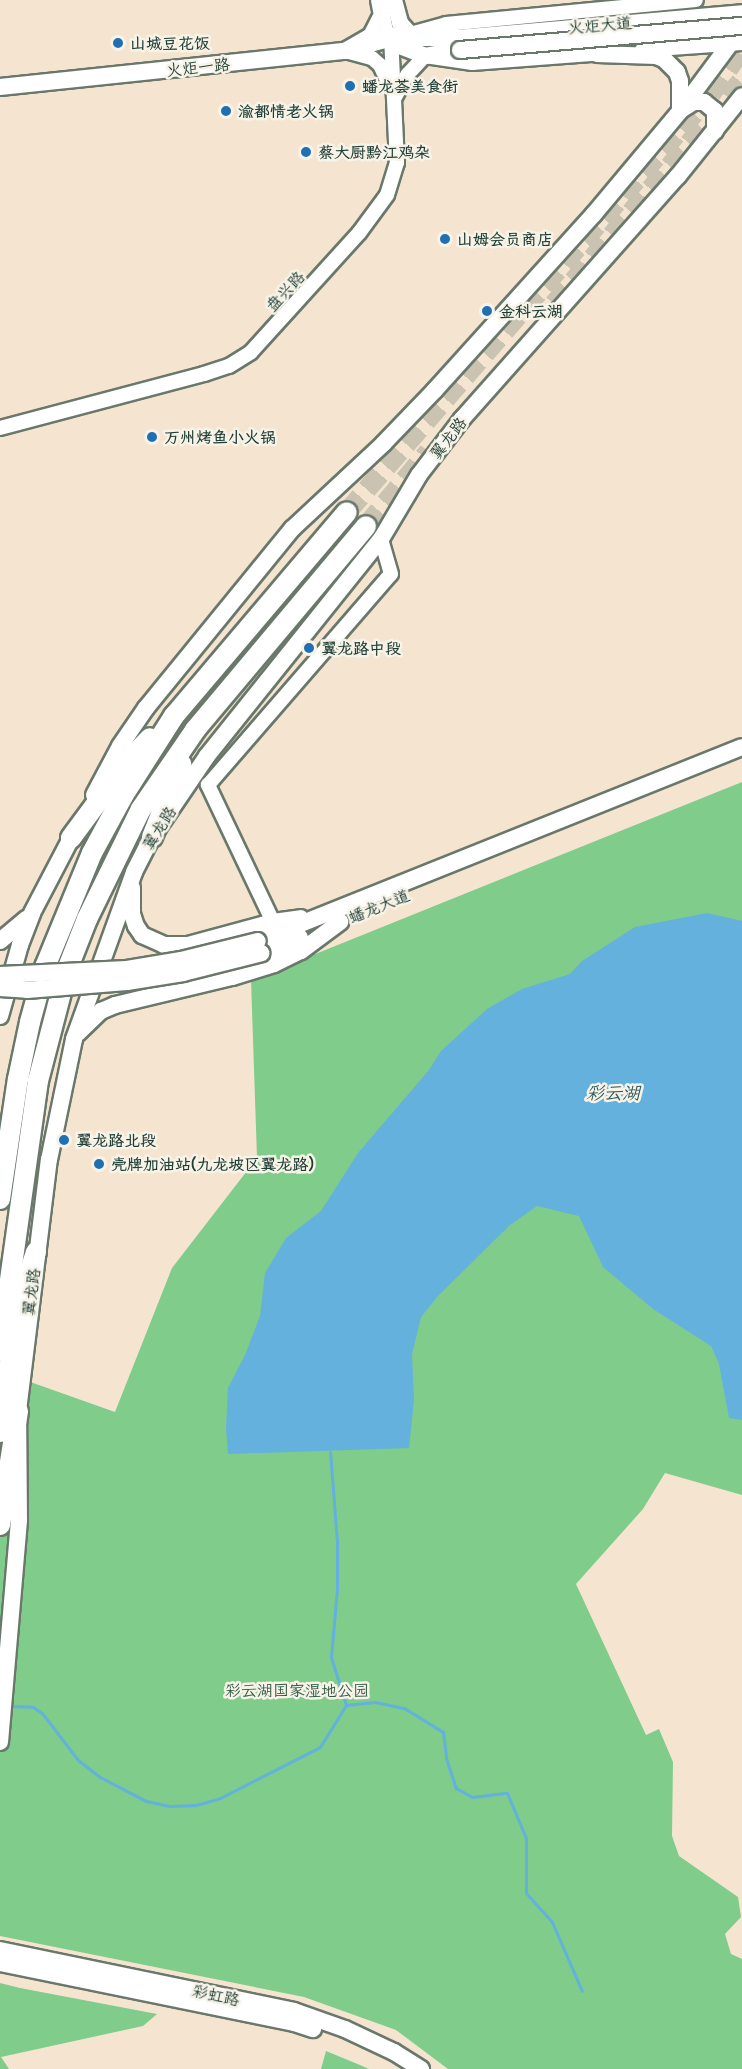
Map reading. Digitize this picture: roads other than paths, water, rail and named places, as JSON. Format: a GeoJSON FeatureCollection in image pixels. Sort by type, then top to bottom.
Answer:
{"type":"FeatureCollection","features":[{"type":"Feature","properties":{"kind":"highway"},"geometry":{"type":"LineString","coordinates":[[71,838],[137,750],[174,716],[347,512]]}},
{"type":"Feature","properties":{"kind":"highway","name":"翼龙路"},"geometry":{"type":"LineString","coordinates":[[0,1351],[12,1308],[38,1082],[67,970],[112,863],[141,809],[195,730],[366,526]]}},
{"type":"Feature","properties":{"kind":"highway"},"geometry":{"type":"LineString","coordinates":[[0,1199],[18,1079],[45,967],[92,853],[123,796],[174,716]]}},
{"type":"Feature","properties":{"kind":"highway"},"geometry":{"type":"LineString","coordinates":[[152,837],[195,730]]}},
{"type":"Feature","properties":{"kind":"highway"},"geometry":{"type":"LineString","coordinates":[[0,1432],[12,1308],[36,1252]]}},
{"type":"Feature","properties":{"kind":"highway"},"geometry":{"type":"LineString","coordinates":[[0,1525],[18,1411]]}},
{"type":"Feature","properties":{"kind":"main road"},"geometry":{"type":"LineString","coordinates":[[389,2],[400,23],[410,34],[420,38],[459,44]]}},
{"type":"Feature","properties":{"kind":"main road"},"geometry":{"type":"LineString","coordinates":[[389,2],[380,18],[391,40],[426,56],[459,44]]}},
{"type":"Feature","properties":{"kind":"main road","name":"火炬大道"},"geometry":{"type":"LineString","coordinates":[[459,44],[742,13]]}},
{"type":"Feature","properties":{"kind":"main road","name":"火炬一路"},"geometry":{"type":"LineString","coordinates":[[0,87],[345,51],[371,36],[380,18]]}},
{"type":"Feature","properties":{"kind":"main road"},"geometry":{"type":"LineString","coordinates":[[0,1016],[20,945],[32,914],[120,746],[146,708],[292,529],[375,452],[435,390],[594,214],[736,43],[742,24]]}},
{"type":"Feature","properties":{"kind":"main road","name":"火炬大道"},"geometry":{"type":"LineString","coordinates":[[459,44],[742,24]]}},
{"type":"Feature","properties":{"kind":"main road"},"geometry":{"type":"LineString","coordinates":[[597,54],[656,56],[664,59],[672,65],[680,81],[681,111]]}},
{"type":"Feature","properties":{"kind":"main road","name":"翼龙路"},"geometry":{"type":"LineString","coordinates":[[0,1742],[18,1520],[18,1411],[36,1252],[58,1108],[74,1039],[134,872],[152,837],[207,756],[381,539],[418,475],[462,419],[716,131],[742,96]]}},
{"type":"Feature","properties":{"kind":"main road"},"geometry":{"type":"LineString","coordinates":[[681,111],[689,104],[704,102],[715,111],[716,131]]}},
{"type":"Feature","properties":{"kind":"main road","name":"蟠龙大道"},"geometry":{"type":"LineString","coordinates":[[336,917],[742,747]]}},
{"type":"Feature","properties":{"kind":"main road","name":"蟠龙大道"},"geometry":{"type":"LineString","coordinates":[[0,988],[27,990],[127,982],[183,973],[260,947],[742,759]]}},
{"type":"Feature","properties":{"kind":"main road"},"geometry":{"type":"LineString","coordinates":[[134,872],[132,914],[142,935],[164,945],[188,945],[273,922],[336,917]]}},
{"type":"Feature","properties":{"kind":"main road"},"geometry":{"type":"LineString","coordinates":[[0,941],[32,914]]}},
{"type":"Feature","properties":{"kind":"main road"},"geometry":{"type":"LineString","coordinates":[[74,1039],[101,1011],[114,1005],[232,978],[274,964],[301,951],[336,917]]}},
{"type":"Feature","properties":{"kind":"main road","name":"蟠龙大道"},"geometry":{"type":"LineString","coordinates":[[0,975],[127,969],[260,947]]}},
{"type":"Feature","properties":{"kind":"main road","name":"彩虹路"},"geometry":{"type":"LineString","coordinates":[[0,1950],[294,2011],[345,2029],[394,2052],[421,2069]]}},
{"type":"Feature","properties":{"kind":"main road","name":"彩虹路"},"geometry":{"type":"LineString","coordinates":[[0,1963],[294,2023],[348,2041],[403,2069]]}},
{"type":"Feature","properties":{"kind":"street"},"geometry":{"type":"LineString","coordinates":[[345,51],[446,24],[696,0]]}},
{"type":"Feature","properties":{"kind":"street","name":"盘兴路"},"geometry":{"type":"LineString","coordinates":[[0,428],[229,366],[251,351],[359,233],[387,195],[397,163],[389,2]]}},
{"type":"Feature","properties":{"kind":"street"},"geometry":{"type":"LineString","coordinates":[[394,100],[404,79],[426,56],[472,63],[736,43]]}},
{"type":"Feature","properties":{"kind":"street"},"geometry":{"type":"LineString","coordinates":[[345,51],[363,54],[380,65],[394,100]]}},
{"type":"Feature","properties":{"kind":"street"},"geometry":{"type":"LineString","coordinates":[[273,922],[208,785],[391,574],[381,539]]}},
{"type":"Feature","properties":{"kind":"water","name":"彩云湖"},"geometry":{"type":"Polygon","coordinates":[[[707,913],[742,921],[742,1420],[729,1418],[719,1364],[711,1346],[653,1309],[603,1267],[579,1216],[537,1206],[510,1225],[438,1296],[421,1317],[412,1354],[414,1400],[409,1448],[228,1454],[226,1428],[228,1388],[245,1355],[260,1316],[265,1273],[286,1238],[321,1211],[358,1153],[429,1070],[441,1051],[487,1009],[522,989],[570,974],[582,961],[635,927],[707,913]]]}},
{"type":"Feature","properties":{"kind":"waterway"},"geometry":{"type":"LineString","coordinates":[[8,1706],[33,1707],[42,1713],[78,1760],[100,1777],[146,1801],[170,1806],[196,1805],[220,1798],[320,1747],[346,1705],[331,1657],[337,1588],[337,1542],[330,1452]]}},
{"type":"Feature","properties":{"kind":"waterway"},"geometry":{"type":"LineString","coordinates":[[346,1705],[375,1702],[404,1708],[443,1732],[446,1758],[456,1788],[472,1797],[507,1793],[526,1838],[526,1893],[552,1922],[582,1991]]}},
{"type":"Feature","properties":{"kind":"tunnel"},"geometry":{"type":"LineString","coordinates":[[347,512],[711,94],[742,49]]}},
{"type":"Feature","properties":{"kind":"tunnel"},"geometry":{"type":"LineString","coordinates":[[554,304],[742,80]]}},
{"type":"Feature","properties":{"kind":"tunnel"},"geometry":{"type":"LineString","coordinates":[[366,526],[428,452]]}},
{"type":"Feature","properties":{"kind":"place","name":"山城豆花饭"},"geometry":{"type":"Point","coordinates":[118,43]}},
{"type":"Feature","properties":{"kind":"place","name":"蟠龙荟美食街"},"geometry":{"type":"Point","coordinates":[350,86]}},
{"type":"Feature","properties":{"kind":"place","name":"渝都情老火锅"},"geometry":{"type":"Point","coordinates":[226,111]}},
{"type":"Feature","properties":{"kind":"place","name":"蔡大厨黔江鸡杂"},"geometry":{"type":"Point","coordinates":[306,152]}},
{"type":"Feature","properties":{"kind":"place","name":"山姆会员商店"},"geometry":{"type":"Point","coordinates":[445,239]}},
{"type":"Feature","properties":{"kind":"place","name":"金科云湖"},"geometry":{"type":"Point","coordinates":[487,311]}},
{"type":"Feature","properties":{"kind":"place","name":"万州烤鱼小火锅"},"geometry":{"type":"Point","coordinates":[152,437]}},
{"type":"Feature","properties":{"kind":"place","name":"翼龙路中段"},"geometry":{"type":"Point","coordinates":[309,648]}},
{"type":"Feature","properties":{"kind":"place","name":"翼龙路北段"},"geometry":{"type":"Point","coordinates":[64,1140]}},
{"type":"Feature","properties":{"kind":"place","name":"壳牌加油站(九龙坡区翼龙路)"},"geometry":{"type":"Point","coordinates":[99,1164]}},
{"type":"Feature","properties":{"kind":"park label","name":"彩云湖国家湿地公园"},"geometry":{"type":"Point","coordinates":[297,1690]}}]}
